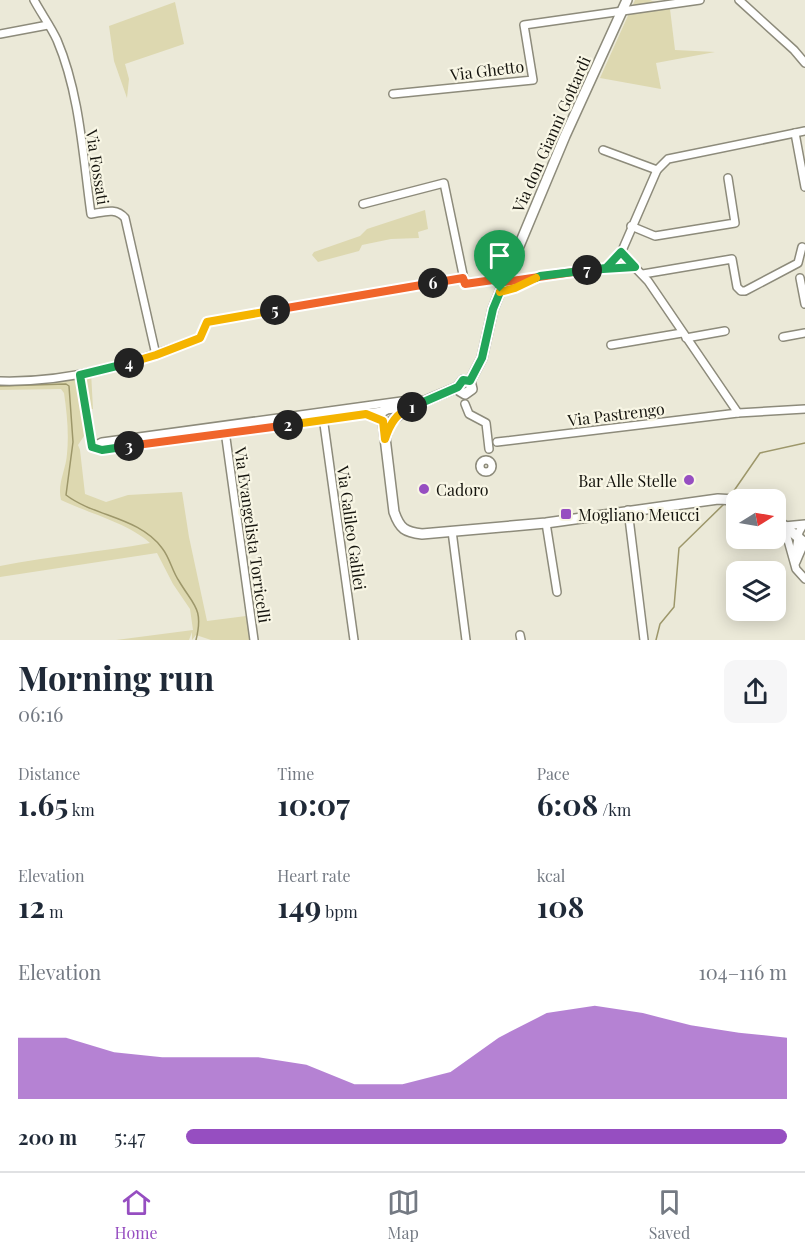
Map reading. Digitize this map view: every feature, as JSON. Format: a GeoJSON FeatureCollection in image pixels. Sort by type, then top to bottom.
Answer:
{"type":"FeatureCollection","features":[{"type":"Feature","properties":{"kind":"main road","name":"Via don Gianni Gottardi"},"geometry":{"type":"LineString","coordinates":[[471,386],[482,358],[493,309],[565,136],[627,0]]}},
{"type":"Feature","properties":{"kind":"main road"},"geometry":{"type":"LineString","coordinates":[[471,386],[461,381],[460,390],[387,417],[385,439],[394,512],[399,526],[404,531],[422,534],[546,523],[628,510],[726,499]]}},
{"type":"Feature","properties":{"kind":"main road"},"geometry":{"type":"LineString","coordinates":[[786,528],[803,541]]}},
{"type":"Feature","properties":{"kind":"street","name":"Via Fossati"},"geometry":{"type":"LineString","coordinates":[[33,0],[57,40],[69,78],[91,214],[115,210],[125,218],[156,355]]}},
{"type":"Feature","properties":{"kind":"street","name":"Via Ghetto"},"geometry":{"type":"LineString","coordinates":[[393,94],[533,80],[524,25],[700,0]]}},
{"type":"Feature","properties":{"kind":"street"},"geometry":{"type":"LineString","coordinates":[[739,0],[794,50],[805,63]]}},
{"type":"Feature","properties":{"kind":"street"},"geometry":{"type":"LineString","coordinates":[[0,34],[48,25]]}},
{"type":"Feature","properties":{"kind":"street"},"geometry":{"type":"LineString","coordinates":[[606,268],[621,252],[657,170],[668,159],[805,132]]}},
{"type":"Feature","properties":{"kind":"street"},"geometry":{"type":"LineString","coordinates":[[795,133],[805,187]]}},
{"type":"Feature","properties":{"kind":"street"},"geometry":{"type":"LineString","coordinates":[[603,150],[657,170]]}},
{"type":"Feature","properties":{"kind":"street"},"geometry":{"type":"LineString","coordinates":[[632,226],[655,236],[735,223],[728,178]]}},
{"type":"Feature","properties":{"kind":"street"},"geometry":{"type":"LineString","coordinates":[[363,204],[444,183],[465,284],[493,280],[504,282],[606,268],[635,267]]}},
{"type":"Feature","properties":{"kind":"street"},"geometry":{"type":"LineString","coordinates":[[643,274],[732,259],[737,287],[745,291],[798,263],[802,248]]}},
{"type":"Feature","properties":{"kind":"street"},"geometry":{"type":"LineString","coordinates":[[621,252],[643,274],[738,413]]}},
{"type":"Feature","properties":{"kind":"street"},"geometry":{"type":"LineString","coordinates":[[500,292],[515,288],[540,276]]}},
{"type":"Feature","properties":{"kind":"street"},"geometry":{"type":"LineString","coordinates":[[0,381],[70,377],[156,355],[200,338],[207,322],[463,278]]}},
{"type":"Feature","properties":{"kind":"street"},"geometry":{"type":"LineString","coordinates":[[800,278],[805,304]]}},
{"type":"Feature","properties":{"kind":"street"},"geometry":{"type":"LineString","coordinates":[[611,345],[725,331]]}},
{"type":"Feature","properties":{"kind":"street"},"geometry":{"type":"LineString","coordinates":[[783,337],[805,333]]}},
{"type":"Feature","properties":{"kind":"street"},"geometry":{"type":"LineString","coordinates":[[80,375],[92,447]]}},
{"type":"Feature","properties":{"kind":"street"},"geometry":{"type":"LineString","coordinates":[[465,404],[471,386]]}},
{"type":"Feature","properties":{"kind":"street"},"geometry":{"type":"LineString","coordinates":[[460,390],[469,414],[486,423],[491,462],[491,469],[484,472],[480,467],[481,461],[489,449]]}},
{"type":"Feature","properties":{"kind":"street"},"geometry":{"type":"LineString","coordinates":[[92,447],[102,442],[225,425],[416,399],[426,401]]}},
{"type":"Feature","properties":{"kind":"street","name":"Via Pastrengo"},"geometry":{"type":"LineString","coordinates":[[497,442],[738,413],[805,410]]}},
{"type":"Feature","properties":{"kind":"street","name":"Via Galileo Galilei"},"geometry":{"type":"LineString","coordinates":[[322,412],[354,640]]}},
{"type":"Feature","properties":{"kind":"street"},"geometry":{"type":"LineString","coordinates":[[92,447],[102,450],[366,414],[387,417]]}},
{"type":"Feature","properties":{"kind":"street","name":"Via Evangelista Torricelli"},"geometry":{"type":"LineString","coordinates":[[225,425],[254,640]]}},
{"type":"Feature","properties":{"kind":"street"},"geometry":{"type":"LineString","coordinates":[[628,510],[644,640]]}},
{"type":"Feature","properties":{"kind":"street"},"geometry":{"type":"LineString","coordinates":[[546,523],[556,592]]}},
{"type":"Feature","properties":{"kind":"street"},"geometry":{"type":"LineString","coordinates":[[786,526],[804,525],[802,555],[795,564]]}},
{"type":"Feature","properties":{"kind":"street"},"geometry":{"type":"LineString","coordinates":[[452,531],[466,640]]}},
{"type":"Feature","properties":{"kind":"street"},"geometry":{"type":"LineString","coordinates":[[786,533],[796,569],[805,579]]}},
{"type":"Feature","properties":{"kind":"street"},"geometry":{"type":"LineString","coordinates":[[795,564],[803,541]]}},
{"type":"Feature","properties":{"kind":"shaded area"},"geometry":{"type":"Polygon","coordinates":[[[635,0],[650,0],[670,9],[675,50],[715,52],[656,63],[661,89],[600,78],[635,0]]]}},
{"type":"Feature","properties":{"kind":"shaded area"},"geometry":{"type":"Polygon","coordinates":[[[175,2],[184,44],[125,64],[129,79],[127,98],[114,61],[109,26],[175,2]]]}},
{"type":"Feature","properties":{"kind":"shaded area"},"geometry":{"type":"Polygon","coordinates":[[[425,210],[428,229],[418,232],[419,238],[391,239],[362,245],[359,251],[318,262],[312,255],[314,252],[360,236],[367,229],[425,210]]]}},
{"type":"Feature","properties":{"kind":"shaded area"},"geometry":{"type":"Polygon","coordinates":[[[91,372],[93,409],[82,411],[84,436],[78,445],[85,494],[106,502],[128,495],[182,492],[207,621],[246,616],[250,640],[211,640],[196,635],[192,640],[192,632],[189,640],[116,640],[193,630],[190,609],[173,584],[157,553],[0,577],[0,566],[150,543],[119,524],[61,500],[60,488],[68,439],[64,393],[61,389],[0,390],[0,381],[91,372]]]}},
{"type":"Feature","properties":{"kind":"waterway"},"geometry":{"type":"LineString","coordinates":[[0,386],[66,384],[69,386],[73,442],[66,495],[90,508],[129,523],[152,538],[162,548],[196,607],[199,621],[196,640]]}},
{"type":"Feature","properties":{"kind":"waterway"},"geometry":{"type":"LineString","coordinates":[[735,489],[760,453],[805,443]]}},
{"type":"Feature","properties":{"kind":"waterway"},"geometry":{"type":"LineString","coordinates":[[656,640],[660,624],[674,607],[679,548],[724,504]]}},
{"type":"Feature","properties":{"kind":"place","name":"Bar Alle Stelle"},"geometry":{"type":"Point","coordinates":[689,480]}},
{"type":"Feature","properties":{"kind":"place","name":"Cadoro"},"geometry":{"type":"Point","coordinates":[424,489]}},
{"type":"Feature","properties":{"kind":"place","name":"Mogliano Meucci"},"geometry":{"type":"Point","coordinates":[566,514]}},
{"type":"Feature","properties":{"kind":"route"},"geometry":{"type":"LineString","coordinates":[[500,292],[493,309],[482,358],[470,381],[463,380],[458,387],[406,409],[390,423],[385,439],[383,421],[366,414],[102,450],[92,447],[80,375],[156,355],[200,338],[207,322],[463,278],[465,284],[493,280],[504,282],[540,276],[606,268],[635,267],[621,252],[606,268],[540,276],[530,282],[500,292]]}}]}
